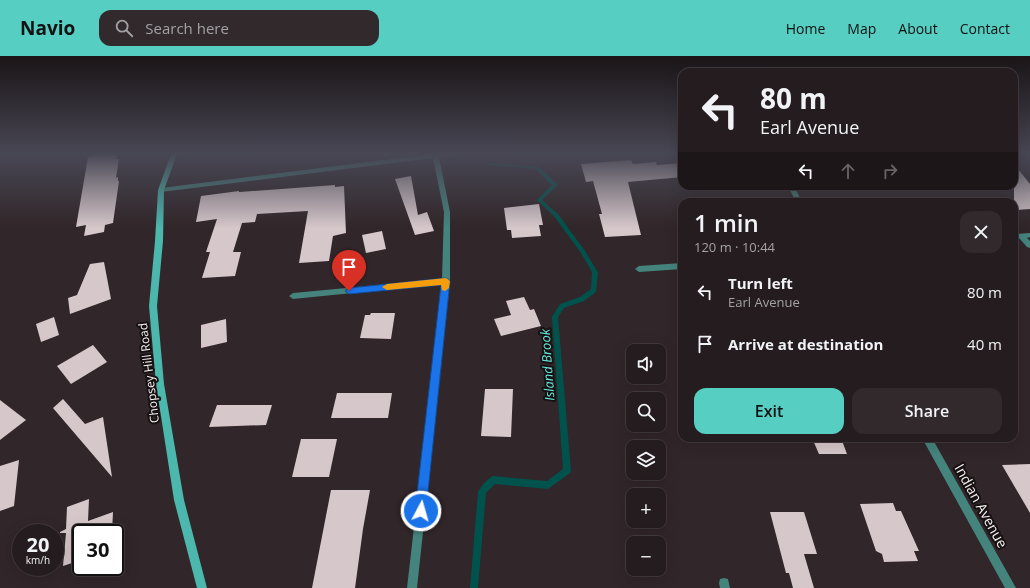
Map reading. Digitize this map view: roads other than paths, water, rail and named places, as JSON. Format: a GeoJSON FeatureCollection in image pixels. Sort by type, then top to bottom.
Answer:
{"type":"FeatureCollection","features":[{"type":"Feature","properties":{"kind":"street","name":"Chopsey Hill Road"},"geometry":{"type":"LineString","coordinates":[[165,179],[161,190],[159,241],[153,306],[160,384],[179,500],[202,588]]}},
{"type":"Feature","properties":{"kind":"street"},"geometry":{"type":"LineString","coordinates":[[161,190],[248,179]]}},
{"type":"Feature","properties":{"kind":"street"},"geometry":{"type":"LineString","coordinates":[[412,588],[446,281],[447,212],[440,179]]}},
{"type":"Feature","properties":{"kind":"street"},"geometry":{"type":"LineString","coordinates":[[1018,236],[1030,235]]}},
{"type":"Feature","properties":{"kind":"street"},"geometry":{"type":"LineString","coordinates":[[1018,236],[1030,245]]}},
{"type":"Feature","properties":{"kind":"street"},"geometry":{"type":"LineString","coordinates":[[639,269],[678,266]]}},
{"type":"Feature","properties":{"kind":"street"},"geometry":{"type":"LineString","coordinates":[[293,296],[446,281]]}},
{"type":"Feature","properties":{"kind":"street","name":"Indian Avenue"},"geometry":{"type":"LineString","coordinates":[[929,442],[1011,588]]}},
{"type":"Feature","properties":{"kind":"waterway","name":"Island Brook"},"geometry":{"type":"LineString","coordinates":[[474,588],[482,492],[493,480],[548,485],[567,471],[555,317],[562,306],[582,299],[594,290],[595,272],[583,252],[556,215],[539,200],[555,185],[548,179]]}}]}
